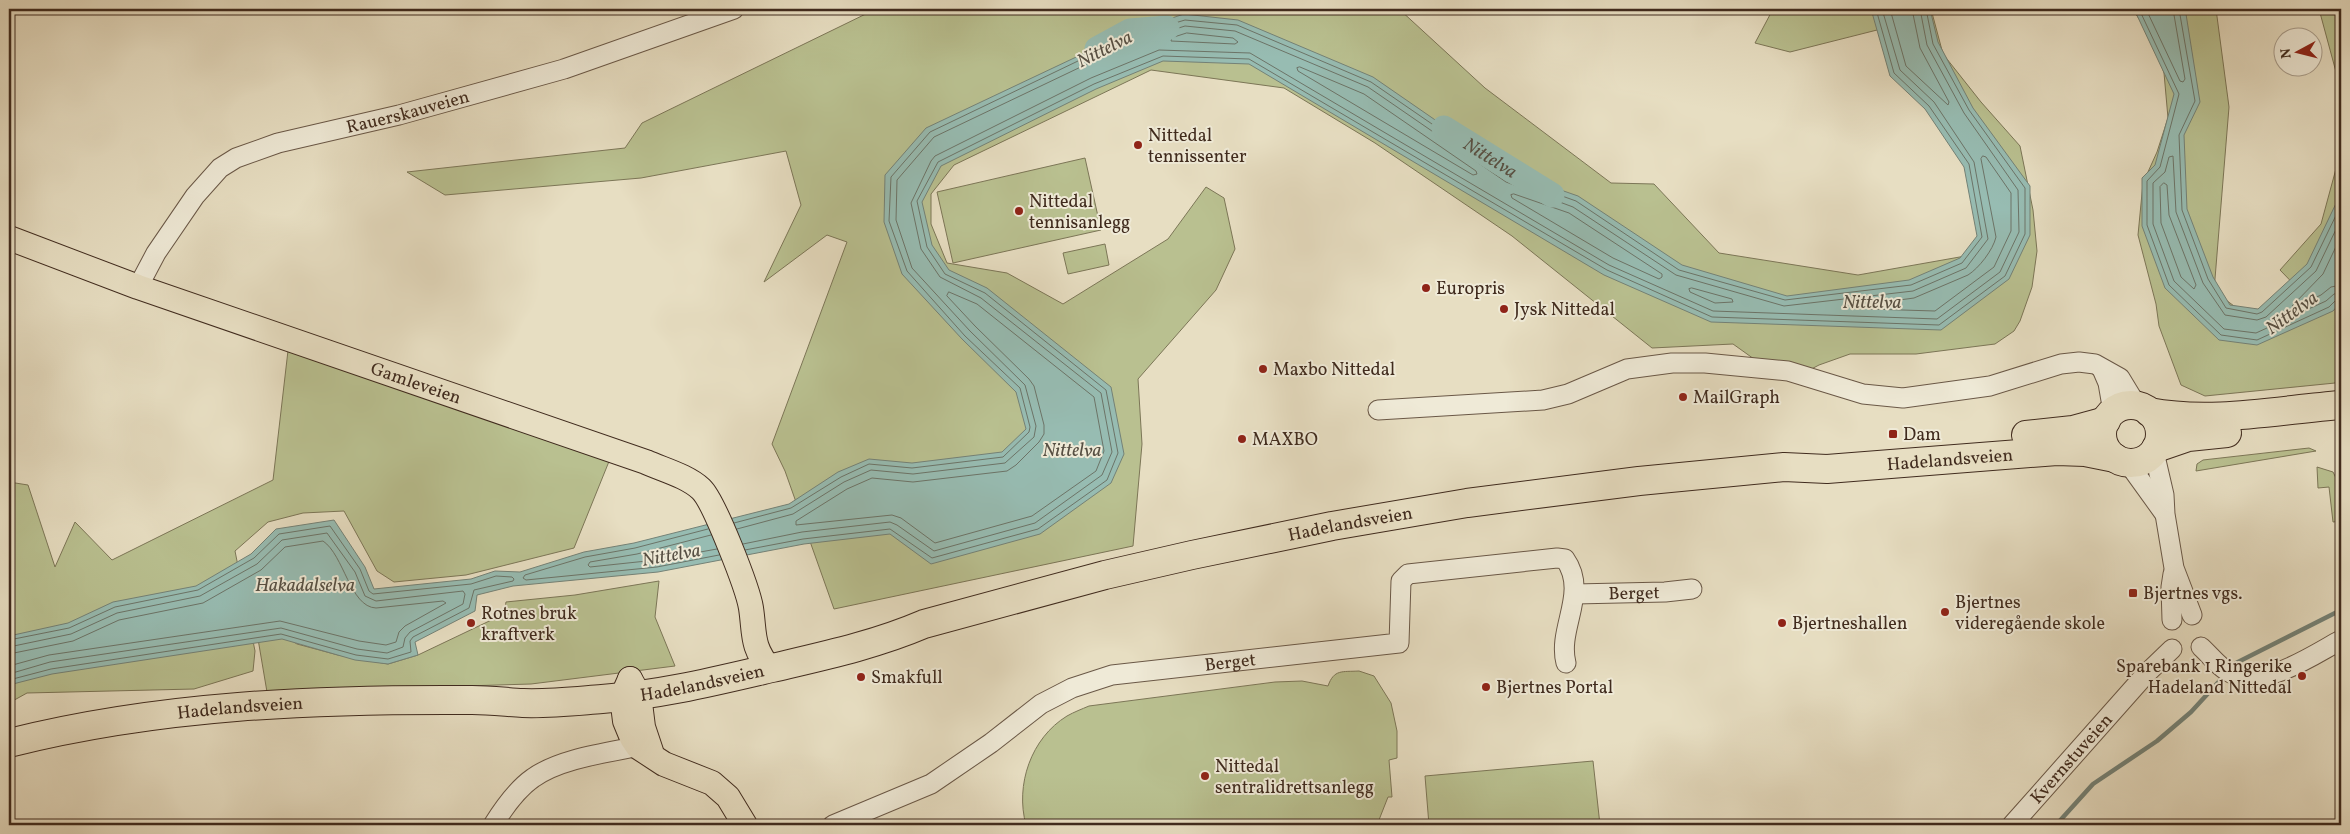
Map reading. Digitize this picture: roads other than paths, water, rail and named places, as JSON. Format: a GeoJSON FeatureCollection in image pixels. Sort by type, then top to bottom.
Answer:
{"type":"FeatureCollection","features":[{"type":"Feature","properties":{"kind":"highway","name":"Hadelandsveien"},"geometry":{"type":"LineString","coordinates":[[1784,467],[1832,454],[2057,432],[2126,413],[2196,418],[2341,405]]}},
{"type":"Feature","properties":{"kind":"highway"},"geometry":{"type":"LineString","coordinates":[[2155,450],[2160,437],[2158,426],[2126,413],[2102,432],[2104,444],[2122,461],[2140,462],[2155,450],[2178,440],[2196,436],[2341,422]]}},
{"type":"Feature","properties":{"kind":"highway","name":"Hadelandsveien"},"geometry":{"type":"LineString","coordinates":[[9,743],[118,720],[194,710],[282,704],[473,700],[525,691],[630,690],[767,658],[888,626],[924,624],[1147,565],[1356,522],[1467,503],[1561,490],[1784,467],[1827,469],[2068,450],[2122,461]]}},
{"type":"Feature","properties":{"kind":"main road","name":"Gamleveien"},"geometry":{"type":"LineString","coordinates":[[9,238],[138,287],[646,462],[695,484],[708,496],[751,607],[763,624],[767,658]]}},
{"type":"Feature","properties":{"kind":"main road"},"geometry":{"type":"LineString","coordinates":[[630,690],[627,728],[647,749],[670,767],[692,773],[712,783],[728,797],[745,825]]}},
{"type":"Feature","properties":{"kind":"street","name":"Rauerskauveien"},"geometry":{"type":"LineString","coordinates":[[138,287],[156,253],[200,188],[220,168],[236,158],[278,143],[399,115],[564,69],[734,9]]}},
{"type":"Feature","properties":{"kind":"street"},"geometry":{"type":"LineString","coordinates":[[1378,410],[1543,400],[1568,394],[1627,369],[1672,363],[1705,362],[1788,370],[1863,394],[1903,398],[1990,386],[2070,362],[2086,362],[2120,378],[2126,413]]}},
{"type":"Feature","properties":{"kind":"street"},"geometry":{"type":"LineString","coordinates":[[2102,368],[2110,389],[2126,413]]}},
{"type":"Feature","properties":{"kind":"street"},"geometry":{"type":"LineString","coordinates":[[2155,450],[2164,495],[2165,514],[2174,568],[2192,615]]}},
{"type":"Feature","properties":{"kind":"street"},"geometry":{"type":"LineString","coordinates":[[2122,461],[2165,514]]}},
{"type":"Feature","properties":{"kind":"street","name":"Berget"},"geometry":{"type":"LineString","coordinates":[[833,825],[930,784],[991,743],[1041,704],[1072,688],[1112,675],[1399,643],[1401,581],[1408,574],[1557,558],[1565,559],[1574,578],[1575,594],[1565,647],[1566,663]]}},
{"type":"Feature","properties":{"kind":"street"},"geometry":{"type":"LineString","coordinates":[[2172,620],[2171,587],[2174,568]]}},
{"type":"Feature","properties":{"kind":"street","name":"Berget"},"geometry":{"type":"LineString","coordinates":[[1575,594],[1665,592],[1692,589]]}},
{"type":"Feature","properties":{"kind":"street"},"geometry":{"type":"LineString","coordinates":[[2202,647],[2227,671],[2240,676],[2262,677],[2278,672],[2341,640]]}},
{"type":"Feature","properties":{"kind":"street","name":"Kvernstuveien"},"geometry":{"type":"LineString","coordinates":[[2012,825],[2146,674],[2172,649]]}},
{"type":"Feature","properties":{"kind":"street"},"geometry":{"type":"LineString","coordinates":[[493,825],[523,787],[545,771],[576,761],[647,749]]}},
{"type":"Feature","properties":{"kind":"water","name":"Nittelva"},"geometry":{"type":"Polygon","coordinates":[[[1871,9],[1930,9],[1938,42],[1973,108],[2030,186],[2030,235],[2009,279],[1941,330],[1711,322],[1604,275],[1249,64],[1163,61],[1096,89],[941,166],[922,202],[932,245],[949,270],[987,288],[1111,387],[1124,454],[1111,483],[1040,534],[931,564],[890,534],[804,544],[658,572],[513,586],[477,595],[475,611],[415,642],[418,655],[388,664],[355,660],[282,639],[52,674],[9,685],[9,636],[68,623],[113,602],[196,586],[251,554],[276,529],[334,520],[365,567],[374,589],[471,579],[495,571],[520,572],[584,552],[634,543],[789,504],[838,472],[869,459],[912,463],[1002,452],[1026,429],[1016,392],[962,339],[902,274],[884,222],[885,175],[926,128],[1127,33],[1184,14],[1238,20],[1373,77],[1512,173],[1578,196],[1682,265],[1787,296],[1909,280],[1960,258],[1977,236],[1964,167],[1925,109],[1890,76],[1871,9]]]}},
{"type":"Feature","properties":{"kind":"water","name":"Nittelva"},"geometry":{"type":"Polygon","coordinates":[[[2134,9],[2183,9],[2186,14],[2200,102],[2184,135],[2187,209],[2213,277],[2230,305],[2258,309],[2307,264],[2341,193],[2341,302],[2333,311],[2257,345],[2219,340],[2165,288],[2142,226],[2142,178],[2155,165],[2174,94],[2134,9]]]}},
{"type":"Feature","properties":{"kind":"waterway","name":"Nittelva"},"geometry":{"type":"LineString","coordinates":[[1097,49],[1130,31],[1167,28]]}},
{"type":"Feature","properties":{"kind":"waterway","name":"Nittelva"},"geometry":{"type":"LineString","coordinates":[[1444,128],[1552,195]]}},
{"type":"Feature","properties":{"kind":"waterway"},"geometry":{"type":"LineString","coordinates":[[2231,668],[2236,663],[2341,610]]}},
{"type":"Feature","properties":{"kind":"waterway"},"geometry":{"type":"LineString","coordinates":[[2056,825],[2093,784],[2157,741],[2191,712],[2224,676]]}},
{"type":"Feature","properties":{"kind":"place","name":"Nittedal tennissenter"},"geometry":{"type":"Point","coordinates":[1138,145]}},
{"type":"Feature","properties":{"kind":"place","name":"Nittedal tennisanlegg"},"geometry":{"type":"Point","coordinates":[1019,211]}},
{"type":"Feature","properties":{"kind":"place","name":"Europris"},"geometry":{"type":"Point","coordinates":[1426,288]}},
{"type":"Feature","properties":{"kind":"place","name":"Jysk Nittedal"},"geometry":{"type":"Point","coordinates":[1504,309]}},
{"type":"Feature","properties":{"kind":"place","name":"Maxbo Nittedal"},"geometry":{"type":"Point","coordinates":[1263,369]}},
{"type":"Feature","properties":{"kind":"place","name":"MailGraph"},"geometry":{"type":"Point","coordinates":[1683,397]}},
{"type":"Feature","properties":{"kind":"place","name":"Dam"},"geometry":{"type":"Point","coordinates":[1893,434]}},
{"type":"Feature","properties":{"kind":"place","name":"MAXBO"},"geometry":{"type":"Point","coordinates":[1242,439]}},
{"type":"Feature","properties":{"kind":"place","name":"Bjertnes vgs."},"geometry":{"type":"Point","coordinates":[2133,593]}},
{"type":"Feature","properties":{"kind":"place","name":"Bjertnes videregående skole"},"geometry":{"type":"Point","coordinates":[1945,612]}},
{"type":"Feature","properties":{"kind":"place","name":"Rotnes bruk kraftverk"},"geometry":{"type":"Point","coordinates":[471,623]}},
{"type":"Feature","properties":{"kind":"place","name":"Bjertneshallen"},"geometry":{"type":"Point","coordinates":[1782,623]}},
{"type":"Feature","properties":{"kind":"place","name":"Sparebank 1 Ringerike Hadeland Nittedal"},"geometry":{"type":"Point","coordinates":[2302,676]}},
{"type":"Feature","properties":{"kind":"place","name":"Smakfull"},"geometry":{"type":"Point","coordinates":[861,677]}},
{"type":"Feature","properties":{"kind":"place","name":"Bjertnes Portal"},"geometry":{"type":"Point","coordinates":[1486,687]}},
{"type":"Feature","properties":{"kind":"place","name":"Nittedal sentralidrettsanlegg"},"geometry":{"type":"Point","coordinates":[1205,776]}},
{"type":"Feature","properties":{"kind":"water label","name":"Hakadalselva"},"geometry":{"type":"Point","coordinates":[305,584]}}]}
